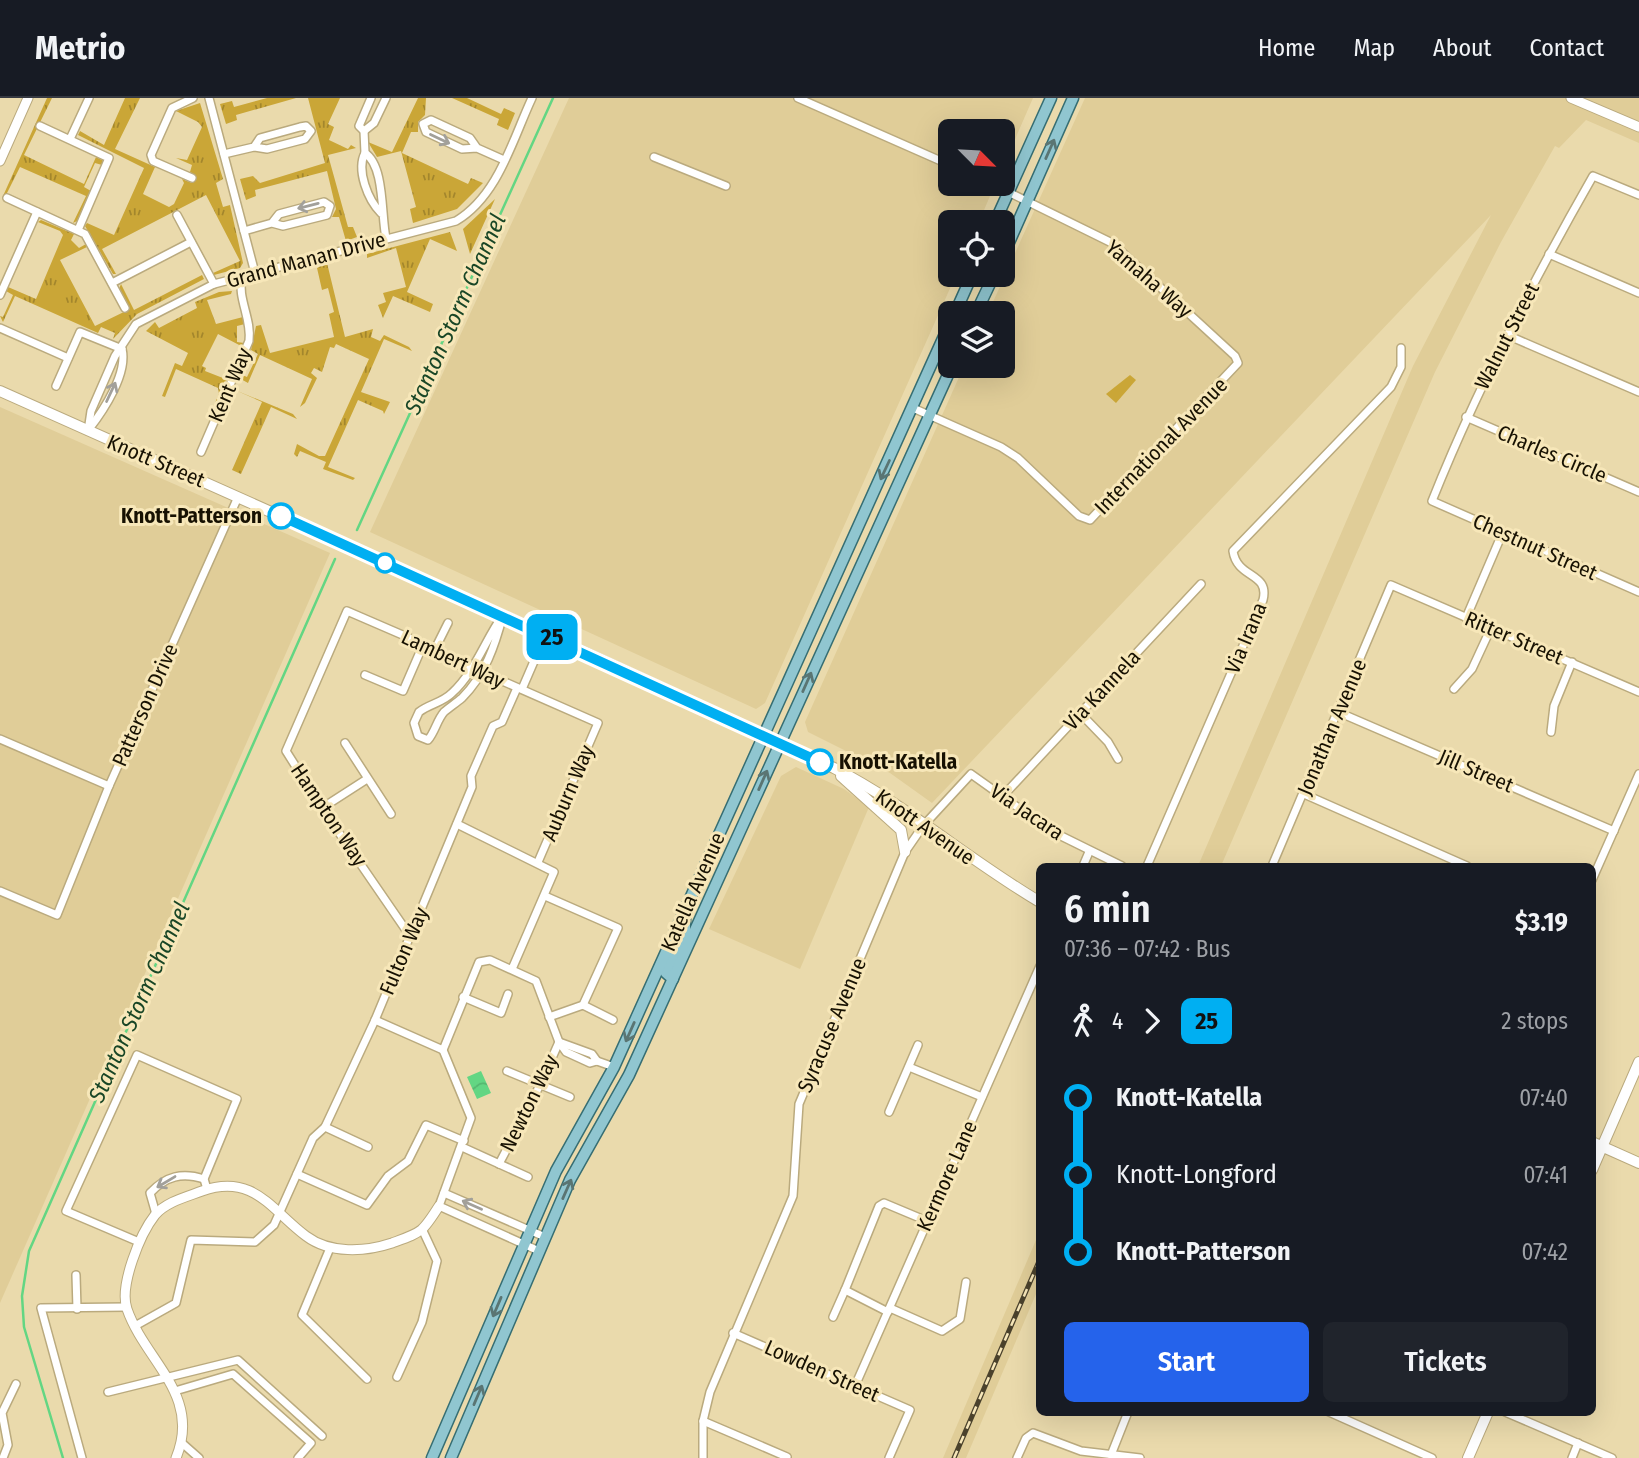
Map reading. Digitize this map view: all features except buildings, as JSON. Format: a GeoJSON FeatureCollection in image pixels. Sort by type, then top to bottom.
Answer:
{"type":"FeatureCollection","features":[{"type":"Feature","properties":{"kind":"main road"},"geometry":{"type":"LineString","coordinates":[[1015,178],[1051,98]]}},
{"type":"Feature","properties":{"kind":"main road"},"geometry":{"type":"LineString","coordinates":[[1015,228],[1073,98]]}},
{"type":"Feature","properties":{"kind":"main road","name":"Katella Avenue"},"geometry":{"type":"LineString","coordinates":[[432,1458],[568,1146],[614,1067],[938,351]]}},
{"type":"Feature","properties":{"kind":"main road","name":"Katella Avenue"},"geometry":{"type":"LineString","coordinates":[[451,1458],[545,1237],[584,1154],[629,1075],[946,378]]}},
{"type":"Feature","properties":{"kind":"main road","name":"Knott Street"},"geometry":{"type":"LineString","coordinates":[[0,391],[503,615]]}},
{"type":"Feature","properties":{"kind":"main road","name":"Knott Avenue"},"geometry":{"type":"LineString","coordinates":[[503,615],[866,785],[923,826],[1036,899]]}},
{"type":"Feature","properties":{"kind":"main road"},"geometry":{"type":"LineString","coordinates":[[834,768],[901,830],[905,852]]}},
{"type":"Feature","properties":{"kind":"main road"},"geometry":{"type":"LineString","coordinates":[[673,979],[666,973],[685,931],[685,909]]}},
{"type":"Feature","properties":{"kind":"main road"},"geometry":{"type":"LineString","coordinates":[[1639,1062],[1597,1145],[1639,1163]]}},
{"type":"Feature","properties":{"kind":"main road"},"geometry":{"type":"LineString","coordinates":[[1468,1458],[1486,1416]]}},
{"type":"Feature","properties":{"kind":"street"},"geometry":{"type":"LineString","coordinates":[[0,160],[28,98]]}},
{"type":"Feature","properties":{"kind":"street"},"geometry":{"type":"LineString","coordinates":[[70,139],[89,98]]}},
{"type":"Feature","properties":{"kind":"street"},"geometry":{"type":"LineString","coordinates":[[192,178],[153,161],[151,155],[172,108],[193,98]]}},
{"type":"Feature","properties":{"kind":"street"},"geometry":{"type":"LineString","coordinates":[[209,98],[255,273]]}},
{"type":"Feature","properties":{"kind":"street"},"geometry":{"type":"LineString","coordinates":[[371,98],[359,126],[364,131],[365,153],[362,169],[371,203],[380,213]]}},
{"type":"Feature","properties":{"kind":"street"},"geometry":{"type":"LineString","coordinates":[[364,131],[374,123],[386,98]]}},
{"type":"Feature","properties":{"kind":"street","name":"Grand Manan Drive"},"geometry":{"type":"LineString","coordinates":[[122,349],[136,324],[214,284],[456,221],[472,211],[487,194],[532,98]]}},
{"type":"Feature","properties":{"kind":"street"},"geometry":{"type":"LineString","coordinates":[[798,98],[938,160]]}},
{"type":"Feature","properties":{"kind":"street"},"geometry":{"type":"LineString","coordinates":[[1571,98],[1639,127]]}},
{"type":"Feature","properties":{"kind":"street"},"geometry":{"type":"LineString","coordinates":[[477,148],[470,138],[431,120],[423,124],[426,132],[463,149],[477,148],[504,160]]}},
{"type":"Feature","properties":{"kind":"street"},"geometry":{"type":"LineString","coordinates":[[40,126],[109,158],[78,230]]}},
{"type":"Feature","properties":{"kind":"street"},"geometry":{"type":"LineString","coordinates":[[224,155],[254,147],[267,149],[305,139],[311,131],[306,126],[260,138],[254,147]]}},
{"type":"Feature","properties":{"kind":"street"},"geometry":{"type":"LineString","coordinates":[[365,153],[374,163],[383,199],[380,213],[386,238]]}},
{"type":"Feature","properties":{"kind":"street"},"geometry":{"type":"LineString","coordinates":[[654,157],[726,186]]}},
{"type":"Feature","properties":{"kind":"street","name":"Walnut Street"},"geometry":{"type":"LineString","coordinates":[[1432,500],[1466,417],[1549,254],[1593,176],[1639,195]]}},
{"type":"Feature","properties":{"kind":"street","name":"Yamaha Way"},"geometry":{"type":"LineString","coordinates":[[1015,194],[1112,243],[1235,356],[1238,363]]}},
{"type":"Feature","properties":{"kind":"street"},"geometry":{"type":"LineString","coordinates":[[7,198],[78,230],[89,240],[125,308]]}},
{"type":"Feature","properties":{"kind":"street"},"geometry":{"type":"LineString","coordinates":[[244,231],[272,223],[283,226],[327,215],[330,206],[324,202],[279,214],[272,223]]}},
{"type":"Feature","properties":{"kind":"street"},"geometry":{"type":"LineString","coordinates":[[0,295],[37,212]]}},
{"type":"Feature","properties":{"kind":"street"},"geometry":{"type":"LineString","coordinates":[[177,215],[214,284]]}},
{"type":"Feature","properties":{"kind":"street"},"geometry":{"type":"LineString","coordinates":[[112,283],[191,242]]}},
{"type":"Feature","properties":{"kind":"street"},"geometry":{"type":"LineString","coordinates":[[1549,254],[1639,293]]}},
{"type":"Feature","properties":{"kind":"street","name":"Kent Way"},"geometry":{"type":"LineString","coordinates":[[201,452],[249,341],[249,323],[239,286],[242,277]]}},
{"type":"Feature","properties":{"kind":"street"},"geometry":{"type":"LineString","coordinates":[[0,328],[68,358]]}},
{"type":"Feature","properties":{"kind":"street"},"geometry":{"type":"LineString","coordinates":[[56,386],[80,332],[122,349],[125,361],[100,415],[88,431]]}},
{"type":"Feature","properties":{"kind":"street"},"geometry":{"type":"LineString","coordinates":[[1507,335],[1639,391]]}},
{"type":"Feature","properties":{"kind":"street","name":"Via Irana"},"geometry":{"type":"LineString","coordinates":[[1148,863],[1263,600],[1265,589],[1262,583],[1242,570],[1234,561],[1233,551],[1391,387],[1401,367],[1401,348]]}},
{"type":"Feature","properties":{"kind":"street","name":"International Avenue"},"geometry":{"type":"LineString","coordinates":[[929,415],[1018,458],[1079,516],[1090,520],[1238,363]]}},
{"type":"Feature","properties":{"kind":"street"},"geometry":{"type":"LineString","coordinates":[[914,408],[929,415]]}},
{"type":"Feature","properties":{"kind":"street","name":"Charles Circle"},"geometry":{"type":"LineString","coordinates":[[1466,417],[1639,492]]}},
{"type":"Feature","properties":{"kind":"street","name":"Patterson Drive"},"geometry":{"type":"LineString","coordinates":[[0,891],[57,915],[109,786],[238,496]]}},
{"type":"Feature","properties":{"kind":"street","name":"Chestnut Street"},"geometry":{"type":"LineString","coordinates":[[1432,500],[1502,534],[1639,592]]}},
{"type":"Feature","properties":{"kind":"street"},"geometry":{"type":"LineString","coordinates":[[1466,618],[1502,534]]}},
{"type":"Feature","properties":{"kind":"street","name":"Via Kannela"},"geometry":{"type":"LineString","coordinates":[[1003,796],[1201,584]]}},
{"type":"Feature","properties":{"kind":"street","name":"Ritter Street"},"geometry":{"type":"LineString","coordinates":[[1390,586],[1639,692]]}},
{"type":"Feature","properties":{"kind":"street","name":"Jonathan Avenue"},"geometry":{"type":"LineString","coordinates":[[1273,863],[1390,586]]}},
{"type":"Feature","properties":{"kind":"street","name":"Lambert Way"},"geometry":{"type":"LineString","coordinates":[[346,611],[435,649],[455,664],[482,672],[598,723]]}},
{"type":"Feature","properties":{"kind":"street","name":"Hampton Way"},"geometry":{"type":"LineString","coordinates":[[346,611],[286,751],[321,808],[410,936]]}},
{"type":"Feature","properties":{"kind":"street"},"geometry":{"type":"LineString","coordinates":[[503,615],[496,643],[482,672],[460,700],[443,713],[428,740],[418,736],[414,723],[419,712],[438,704],[462,683],[486,639],[503,615]]}},
{"type":"Feature","properties":{"kind":"street"},"geometry":{"type":"LineString","coordinates":[[435,649],[448,623]]}},
{"type":"Feature","properties":{"kind":"street"},"geometry":{"type":"LineString","coordinates":[[1454,689],[1472,669],[1491,628]]}},
{"type":"Feature","properties":{"kind":"street"},"geometry":{"type":"LineString","coordinates":[[365,675],[403,691],[423,645]]}},
{"type":"Feature","properties":{"kind":"street","name":"Fulton Way"},"geometry":{"type":"LineString","coordinates":[[135,1326],[176,1303],[191,1240],[255,1242],[274,1225],[313,1138],[325,1127],[375,1020],[472,787],[471,776],[487,739],[493,726],[502,722],[535,659]]}},
{"type":"Feature","properties":{"kind":"street"},"geometry":{"type":"LineString","coordinates":[[1551,732],[1554,706],[1572,662]]}},
{"type":"Feature","properties":{"kind":"street"},"geometry":{"type":"LineString","coordinates":[[438,704],[443,713]]}},
{"type":"Feature","properties":{"kind":"street","name":"Jill Street"},"geometry":{"type":"LineString","coordinates":[[1338,712],[1614,831]]}},
{"type":"Feature","properties":{"kind":"street"},"geometry":{"type":"LineString","coordinates":[[1080,713],[1108,742],[1118,759]]}},
{"type":"Feature","properties":{"kind":"street","name":"Auburn Way"},"geometry":{"type":"LineString","coordinates":[[538,862],[598,723]]}},
{"type":"Feature","properties":{"kind":"street"},"geometry":{"type":"LineString","coordinates":[[0,739],[109,786]]}},
{"type":"Feature","properties":{"kind":"street"},"geometry":{"type":"LineString","coordinates":[[345,743],[391,814]]}},
{"type":"Feature","properties":{"kind":"street","name":"Via Jacara"},"geometry":{"type":"LineString","coordinates":[[971,774],[1051,831],[1115,863]]}},
{"type":"Feature","properties":{"kind":"street","name":"Syracuse Avenue"},"geometry":{"type":"LineString","coordinates":[[702,1458],[704,1421],[710,1392],[793,1196],[799,1104],[905,852],[923,826],[971,774]]}},
{"type":"Feature","properties":{"kind":"street"},"geometry":{"type":"LineString","coordinates":[[1596,871],[1639,774]]}},
{"type":"Feature","properties":{"kind":"street"},"geometry":{"type":"LineString","coordinates":[[321,808],[367,779]]}},
{"type":"Feature","properties":{"kind":"street"},"geometry":{"type":"LineString","coordinates":[[1304,794],[1460,863]]}},
{"type":"Feature","properties":{"kind":"street"},"geometry":{"type":"LineString","coordinates":[[457,824],[554,872],[512,969]]}},
{"type":"Feature","properties":{"kind":"street"},"geometry":{"type":"LineString","coordinates":[[1084,863],[1089,852]]}},
{"type":"Feature","properties":{"kind":"street"},"geometry":{"type":"LineString","coordinates":[[545,896],[618,928],[583,1005],[550,1017]]}},
{"type":"Feature","properties":{"kind":"street"},"geometry":{"type":"LineString","coordinates":[[176,1458],[184,1430],[175,1391],[126,1307],[126,1282],[139,1242],[156,1214],[178,1199],[207,1189],[242,1187],[281,1210],[307,1237],[330,1248],[371,1250],[423,1231],[439,1206],[471,1118],[443,1050],[479,962],[490,960],[536,981],[558,1042],[566,1052],[590,1063],[597,1061],[614,1067]]}},
{"type":"Feature","properties":{"kind":"street","name":"Kermore Lane"},"geometry":{"type":"LineString","coordinates":[[855,1386],[1036,975]]}},
{"type":"Feature","properties":{"kind":"street"},"geometry":{"type":"LineString","coordinates":[[463,997],[501,1013],[508,993]]}},
{"type":"Feature","properties":{"kind":"street"},"geometry":{"type":"LineString","coordinates":[[583,1005],[613,1020]]}},
{"type":"Feature","properties":{"kind":"street"},"geometry":{"type":"LineString","coordinates":[[375,1020],[443,1050]]}},
{"type":"Feature","properties":{"kind":"street","name":"Newton Way"},"geometry":{"type":"LineString","coordinates":[[499,1164],[540,1086],[558,1042]]}},
{"type":"Feature","properties":{"kind":"street"},"geometry":{"type":"LineString","coordinates":[[889,1112],[918,1045]]}},
{"type":"Feature","properties":{"kind":"street"},"geometry":{"type":"LineString","coordinates":[[139,1242],[66,1211],[137,1055],[237,1099],[204,1178],[207,1189]]}},
{"type":"Feature","properties":{"kind":"street"},"geometry":{"type":"LineString","coordinates":[[909,1067],[982,1097]]}},
{"type":"Feature","properties":{"kind":"street"},"geometry":{"type":"LineString","coordinates":[[507,1071],[570,1097]]}},
{"type":"Feature","properties":{"kind":"street"},"geometry":{"type":"LineString","coordinates":[[297,1174],[366,1205],[388,1175],[408,1161],[426,1125],[528,1177]]}},
{"type":"Feature","properties":{"kind":"street"},"geometry":{"type":"LineString","coordinates":[[325,1127],[368,1147]]}},
{"type":"Feature","properties":{"kind":"street"},"geometry":{"type":"LineString","coordinates":[[156,1214],[150,1193],[161,1183],[181,1174],[204,1178]]}},
{"type":"Feature","properties":{"kind":"street"},"geometry":{"type":"LineString","coordinates":[[444,1193],[545,1237]]}},
{"type":"Feature","properties":{"kind":"street"},"geometry":{"type":"LineString","coordinates":[[833,1317],[881,1204],[928,1221]]}},
{"type":"Feature","properties":{"kind":"street"},"geometry":{"type":"LineString","coordinates":[[439,1206],[539,1251]]}},
{"type":"Feature","properties":{"kind":"street"},"geometry":{"type":"LineString","coordinates":[[397,1377],[422,1322],[437,1261],[423,1231]]}},
{"type":"Feature","properties":{"kind":"street"},"geometry":{"type":"LineString","coordinates":[[330,1248],[302,1315],[367,1379]]}},
{"type":"Feature","properties":{"kind":"street"},"geometry":{"type":"LineString","coordinates":[[76,1275],[77,1309]]}},
{"type":"Feature","properties":{"kind":"street"},"geometry":{"type":"LineString","coordinates":[[845,1290],[942,1331],[960,1319],[966,1282]]}},
{"type":"Feature","properties":{"kind":"street"},"geometry":{"type":"LineString","coordinates":[[82,1458],[41,1308],[126,1307]]}},
{"type":"Feature","properties":{"kind":"street","name":"Lowden Street"},"geometry":{"type":"LineString","coordinates":[[733,1333],[910,1409],[889,1458]]}},
{"type":"Feature","properties":{"kind":"street"},"geometry":{"type":"LineString","coordinates":[[108,1392],[238,1360],[322,1436]]}},
{"type":"Feature","properties":{"kind":"street"},"geometry":{"type":"LineString","coordinates":[[175,1391],[233,1374],[312,1444],[298,1458]]}},
{"type":"Feature","properties":{"kind":"street"},"geometry":{"type":"LineString","coordinates":[[3,1458],[8,1446],[2,1413],[16,1384]]}},
{"type":"Feature","properties":{"kind":"street"},"geometry":{"type":"LineString","coordinates":[[1111,1455],[1126,1416]]}},
{"type":"Feature","properties":{"kind":"street"},"geometry":{"type":"LineString","coordinates":[[1338,1416],[1432,1458]]}},
{"type":"Feature","properties":{"kind":"street"},"geometry":{"type":"LineString","coordinates":[[1514,1416],[1612,1458]]}},
{"type":"Feature","properties":{"kind":"street"},"geometry":{"type":"LineString","coordinates":[[704,1421],[787,1457]]}},
{"type":"Feature","properties":{"kind":"street"},"geometry":{"type":"LineString","coordinates":[[1017,1458],[1026,1438],[1033,1433],[1081,1451],[1140,1458]]}},
{"type":"Feature","properties":{"kind":"street"},"geometry":{"type":"LineString","coordinates":[[182,1443],[199,1458]]}},
{"type":"Feature","properties":{"kind":"street"},"geometry":{"type":"LineString","coordinates":[[1572,1458],[1578,1443]]}},
{"type":"Feature","properties":{"kind":"shaded area"},"geometry":{"type":"Polygon","coordinates":[[[569,98],[1033,98],[1015,139],[1015,119],[938,119],[938,196],[990,196],[984,210],[938,210],[938,287],[951,287],[944,301],[938,301],[938,315],[765,703],[756,709],[370,532],[569,98]]]}},
{"type":"Feature","properties":{"kind":"shaded area"},"geometry":{"type":"Polygon","coordinates":[[[1085,98],[1639,98],[1639,143],[1586,120],[1559,148],[1555,146],[1501,242],[1435,372],[1222,863],[1199,863],[1413,366],[1491,215],[932,803],[890,773],[808,732],[805,722],[959,378],[1015,378],[1015,301],[993,301],[1000,287],[1015,287],[1015,253],[1085,98]]]}},
{"type":"Feature","properties":{"kind":"shaded area"},"geometry":{"type":"Polygon","coordinates":[[[0,407],[330,553],[0,1303],[0,407]]]}},
{"type":"Feature","properties":{"kind":"shaded area"},"geometry":{"type":"Polygon","coordinates":[[[796,767],[844,789],[869,807],[800,969],[709,929],[781,776],[796,767]]]}},
{"type":"Feature","properties":{"kind":"shaded area"},"geometry":{"type":"Polygon","coordinates":[[[1036,1240],[1036,1294],[966,1458],[943,1458],[1036,1240]]]}},
{"type":"Feature","properties":{"kind":"green space"},"geometry":{"type":"Polygon","coordinates":[[[47,98],[52,98],[24,155],[84,184],[96,157],[104,161],[102,165],[95,163],[84,187],[91,191],[77,221],[73,223],[86,196],[20,167],[5,197],[3,196],[47,98]]]}},
{"type":"Feature","properties":{"kind":"green space"},"geometry":{"type":"Polygon","coordinates":[[[125,98],[140,98],[115,149],[155,167],[143,194],[169,207],[174,204],[184,183],[182,179],[192,183],[195,175],[190,172],[192,165],[176,158],[187,160],[202,127],[198,122],[176,111],[200,103],[223,179],[216,183],[223,207],[230,205],[243,263],[240,268],[214,275],[213,273],[240,261],[206,195],[102,249],[116,274],[113,274],[85,226],[87,223],[114,235],[144,168],[78,135],[80,131],[104,145],[125,98]]]}},
{"type":"Feature","properties":{"kind":"green space"},"geometry":{"type":"Polygon","coordinates":[[[267,98],[296,98],[236,115],[237,120],[226,124],[220,104],[232,101],[234,107],[267,98]]]}},
{"type":"Feature","properties":{"kind":"green space"},"geometry":{"type":"Polygon","coordinates":[[[308,98],[340,98],[328,124],[334,127],[329,140],[348,149],[351,145],[356,148],[328,155],[348,227],[353,227],[357,237],[346,241],[339,217],[332,217],[336,209],[327,171],[255,190],[256,196],[246,200],[240,179],[253,176],[260,183],[325,163],[308,98]]]}},
{"type":"Feature","properties":{"kind":"green space"},"geometry":{"type":"Polygon","coordinates":[[[418,98],[426,98],[425,115],[418,122],[418,132],[411,132],[402,153],[468,184],[471,178],[483,183],[457,209],[413,223],[410,209],[416,207],[401,151],[377,157],[368,142],[392,152],[418,98]]]}},
{"type":"Feature","properties":{"kind":"green space"},"geometry":{"type":"Polygon","coordinates":[[[452,98],[467,98],[501,114],[504,108],[515,113],[508,130],[497,125],[499,119],[452,98]]]}},
{"type":"Feature","properties":{"kind":"green space"},"geometry":{"type":"Polygon","coordinates":[[[495,199],[470,254],[463,229],[495,199]]]}},
{"type":"Feature","properties":{"kind":"green space"},"geometry":{"type":"Polygon","coordinates":[[[41,220],[74,234],[71,240],[79,248],[86,244],[87,247],[60,260],[95,326],[130,309],[119,289],[121,284],[134,310],[202,275],[204,279],[137,314],[113,339],[115,333],[101,327],[98,333],[15,296],[3,322],[0,316],[3,317],[13,295],[6,291],[8,287],[36,299],[63,235],[60,231],[38,222],[41,220]]]}},
{"type":"Feature","properties":{"kind":"green space"},"geometry":{"type":"Polygon","coordinates":[[[450,232],[457,251],[430,239],[407,292],[433,304],[430,312],[393,296],[383,318],[378,305],[386,302],[383,293],[406,287],[396,248],[367,258],[367,254],[450,232]]]}},
{"type":"Feature","properties":{"kind":"green space"},"geometry":{"type":"Polygon","coordinates":[[[327,263],[345,337],[373,329],[371,337],[380,341],[384,335],[412,351],[384,339],[361,392],[390,402],[384,414],[383,411],[358,400],[328,467],[355,478],[353,480],[323,469],[326,462],[300,451],[297,457],[294,454],[297,444],[319,456],[325,456],[369,359],[336,344],[334,348],[330,347],[322,372],[314,368],[311,373],[317,378],[305,403],[300,407],[312,379],[260,355],[248,383],[239,378],[240,374],[247,377],[258,354],[251,350],[256,326],[261,325],[270,353],[334,337],[329,314],[334,312],[328,288],[322,290],[317,268],[327,263]]]}},
{"type":"Feature","properties":{"kind":"green space"},"geometry":{"type":"Polygon","coordinates":[[[232,291],[231,294],[207,300],[216,324],[243,317],[245,324],[237,326],[237,342],[244,343],[243,347],[218,334],[202,366],[206,368],[205,371],[228,380],[213,414],[208,416],[207,413],[210,414],[219,394],[218,388],[176,369],[165,397],[162,396],[175,363],[182,366],[188,353],[146,331],[155,322],[159,328],[197,308],[195,302],[219,292],[232,291]]]}},
{"type":"Feature","properties":{"kind":"green space"},"geometry":{"type":"Polygon","coordinates":[[[1130,375],[1136,380],[1116,403],[1106,394],[1130,375]]]}},
{"type":"Feature","properties":{"kind":"green space"},"geometry":{"type":"Polygon","coordinates":[[[235,390],[293,414],[297,419],[271,407],[241,474],[232,470],[262,402],[235,390]]]}},
{"type":"Feature","properties":{"kind":"water"},"geometry":{"type":"Polygon","coordinates":[[[481,1071],[491,1093],[477,1099],[467,1077],[481,1071]]]}},
{"type":"Feature","properties":{"kind":"waterway","name":"Stanton Storm Channel"},"geometry":{"type":"LineString","coordinates":[[357,530],[553,98]]}},
{"type":"Feature","properties":{"kind":"waterway","name":"Stanton Storm Channel"},"geometry":{"type":"LineString","coordinates":[[63,1458],[24,1327],[22,1296],[29,1251],[335,559]]}},
{"type":"Feature","properties":{"kind":"railway"},"geometry":{"type":"LineString","coordinates":[[954,1458],[1036,1268]]}},
{"type":"Feature","properties":{"kind":"bus line","name":"25"},"geometry":{"type":"LineString","coordinates":[[281,516],[503,615],[820,762]]}},
{"type":"Feature","properties":{"kind":"place","name":"Knott-Patterson"},"geometry":{"type":"Point","coordinates":[281,516]}},
{"type":"Feature","properties":{"kind":"place","name":"Knott-Katella"},"geometry":{"type":"Point","coordinates":[820,762]}}]}
